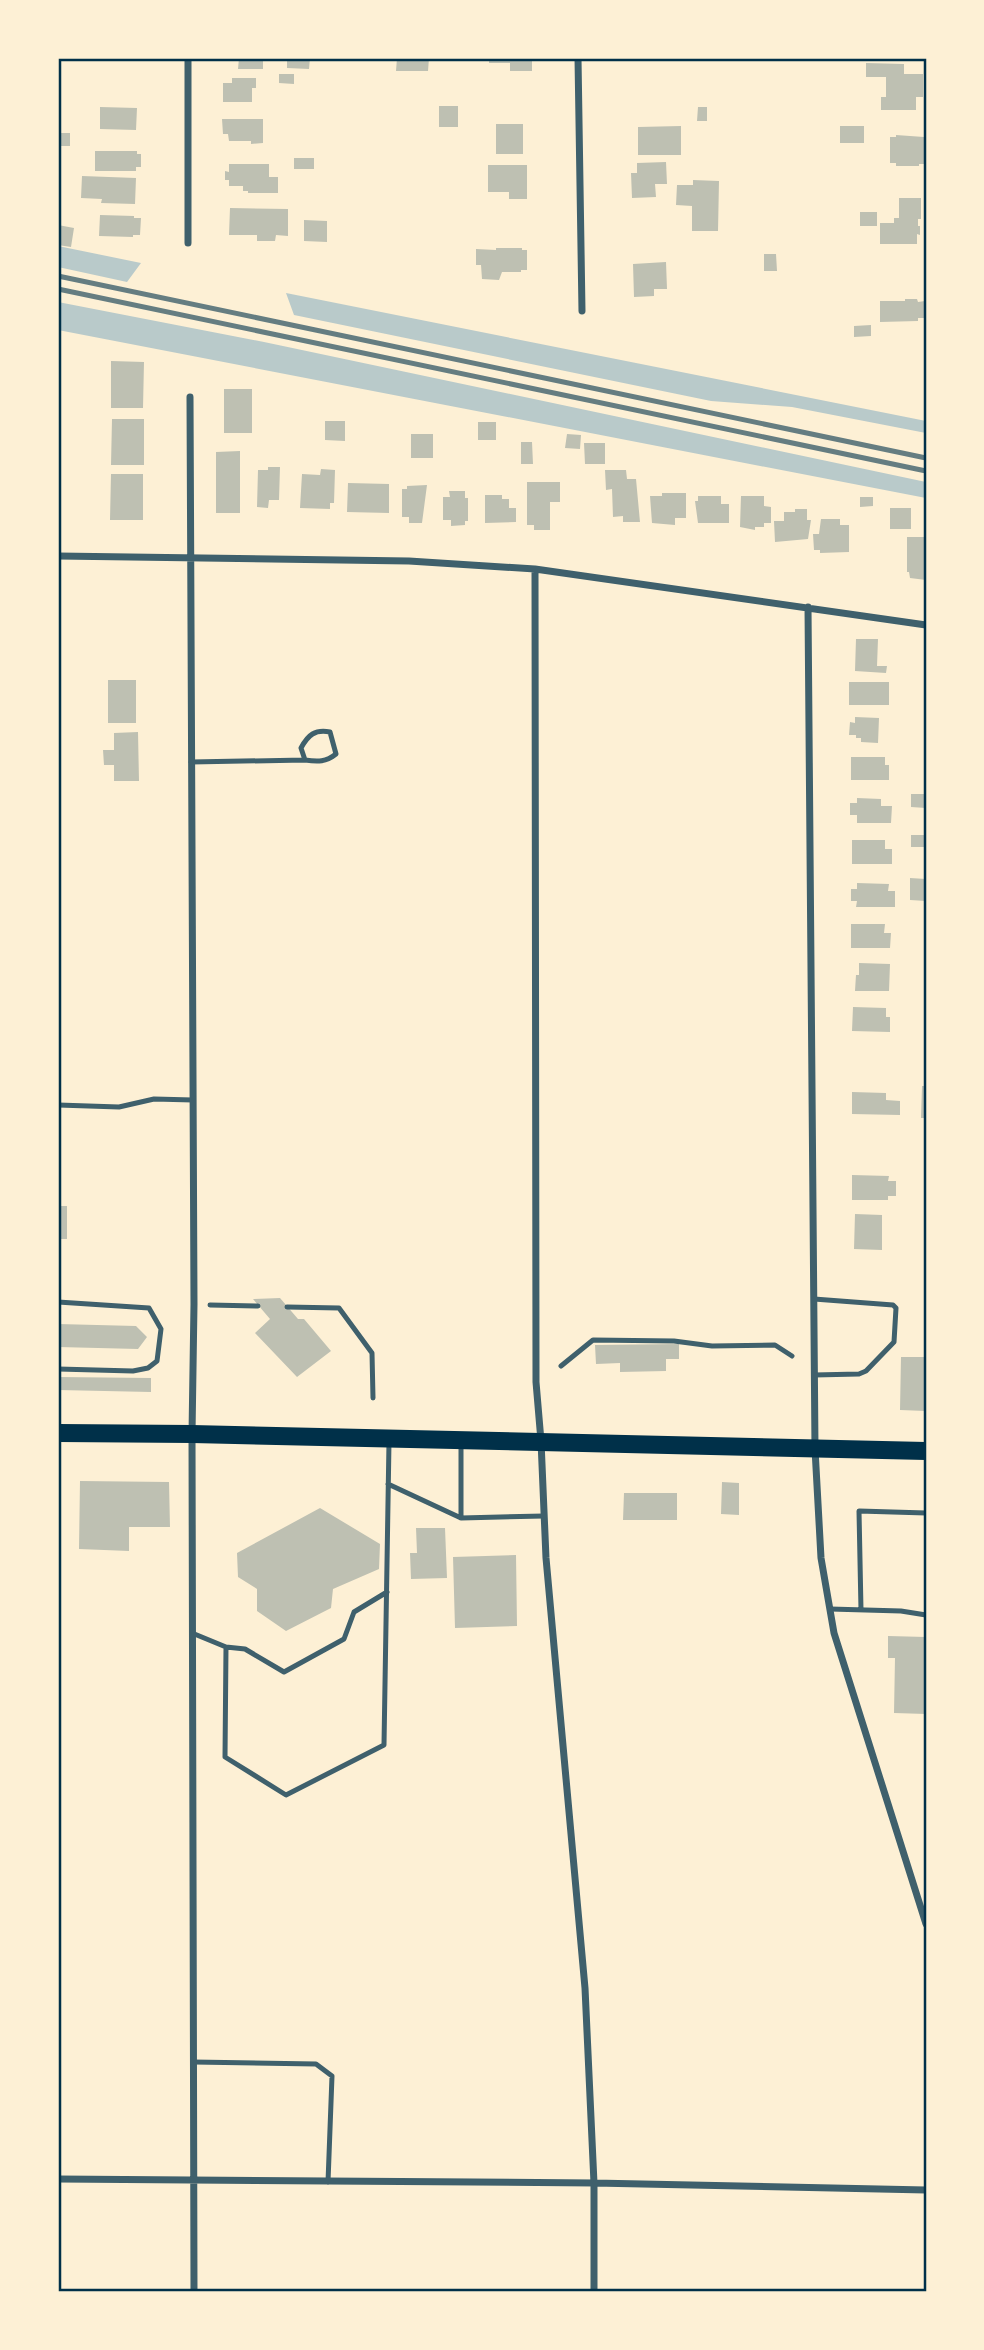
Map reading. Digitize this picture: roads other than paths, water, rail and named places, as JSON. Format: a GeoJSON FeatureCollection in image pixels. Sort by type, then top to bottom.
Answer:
{"type":"FeatureCollection","features":[{"type":"Feature","properties":{"kind":"main road"},"geometry":{"type":"LineString","coordinates":[[58,1433],[926,1451]]}},
{"type":"Feature","properties":{"kind":"street"},"geometry":{"type":"LineString","coordinates":[[188,58],[188,243]]}},
{"type":"Feature","properties":{"kind":"street"},"geometry":{"type":"LineString","coordinates":[[578,58],[582,311]]}},
{"type":"Feature","properties":{"kind":"street"},"geometry":{"type":"LineString","coordinates":[[190,397],[194,2292]]}},
{"type":"Feature","properties":{"kind":"street"},"geometry":{"type":"LineString","coordinates":[[58,556],[409,561],[536,569],[926,625]]}},
{"type":"Feature","properties":{"kind":"street"},"geometry":{"type":"LineString","coordinates":[[536,569],[536,1382],[546,1558],[584,1988],[594,2183],[594,2292]]}},
{"type":"Feature","properties":{"kind":"street"},"geometry":{"type":"LineString","coordinates":[[808,607],[815,1449],[821,1558],[834,1633],[926,1924]]}},
{"type":"Feature","properties":{"kind":"street"},"geometry":{"type":"LineString","coordinates":[[58,2179],[594,2183],[926,2190]]}},
{"type":"Feature","properties":{"kind":"lane"},"geometry":{"type":"LineString","coordinates":[[191,762],[319,762],[337,754],[330,732],[320,730],[311,734],[301,748],[305,760]]}},
{"type":"Feature","properties":{"kind":"lane"},"geometry":{"type":"LineString","coordinates":[[58,1105],[119,1107],[155,1099],[193,1100]]}},
{"type":"Feature","properties":{"kind":"lane"},"geometry":{"type":"LineString","coordinates":[[814,1299],[893,1304],[896,1308],[894,1342],[866,1371],[859,1374],[814,1375]]}},
{"type":"Feature","properties":{"kind":"lane"},"geometry":{"type":"LineString","coordinates":[[58,1302],[149,1308],[161,1329],[157,1362],[148,1368],[133,1371],[58,1369]]}},
{"type":"Feature","properties":{"kind":"lane"},"geometry":{"type":"LineString","coordinates":[[210,1305],[258,1306]]}},
{"type":"Feature","properties":{"kind":"lane"},"geometry":{"type":"LineString","coordinates":[[287,1307],[339,1308],[372,1353],[373,1398]]}},
{"type":"Feature","properties":{"kind":"lane"},"geometry":{"type":"LineString","coordinates":[[561,1366],[593,1340],[674,1341],[712,1346],[775,1345],[792,1356]]}},
{"type":"Feature","properties":{"kind":"lane"},"geometry":{"type":"LineString","coordinates":[[226,1647],[225,1757],[286,1795],[384,1745],[389,1439]]}},
{"type":"Feature","properties":{"kind":"lane"},"geometry":{"type":"LineString","coordinates":[[461,1440],[461,1518]]}},
{"type":"Feature","properties":{"kind":"lane"},"geometry":{"type":"LineString","coordinates":[[388,1484],[461,1518],[544,1516]]}},
{"type":"Feature","properties":{"kind":"lane"},"geometry":{"type":"LineString","coordinates":[[861,1610],[859,1511],[926,1513]]}},
{"type":"Feature","properties":{"kind":"lane"},"geometry":{"type":"LineString","coordinates":[[192,1633],[226,1647],[245,1649],[284,1672],[344,1639],[354,1612],[387,1592]]}},
{"type":"Feature","properties":{"kind":"lane"},"geometry":{"type":"LineString","coordinates":[[830,1609],[901,1611],[926,1615]]}},
{"type":"Feature","properties":{"kind":"lane"},"geometry":{"type":"LineString","coordinates":[[193,2062],[316,2064],[332,2076],[328,2182]]}},
{"type":"Feature","properties":{"kind":"railway"},"geometry":{"type":"LineString","coordinates":[[58,276],[926,458]]}},
{"type":"Feature","properties":{"kind":"railway"},"geometry":{"type":"LineString","coordinates":[[58,289],[926,471]]}}]}
